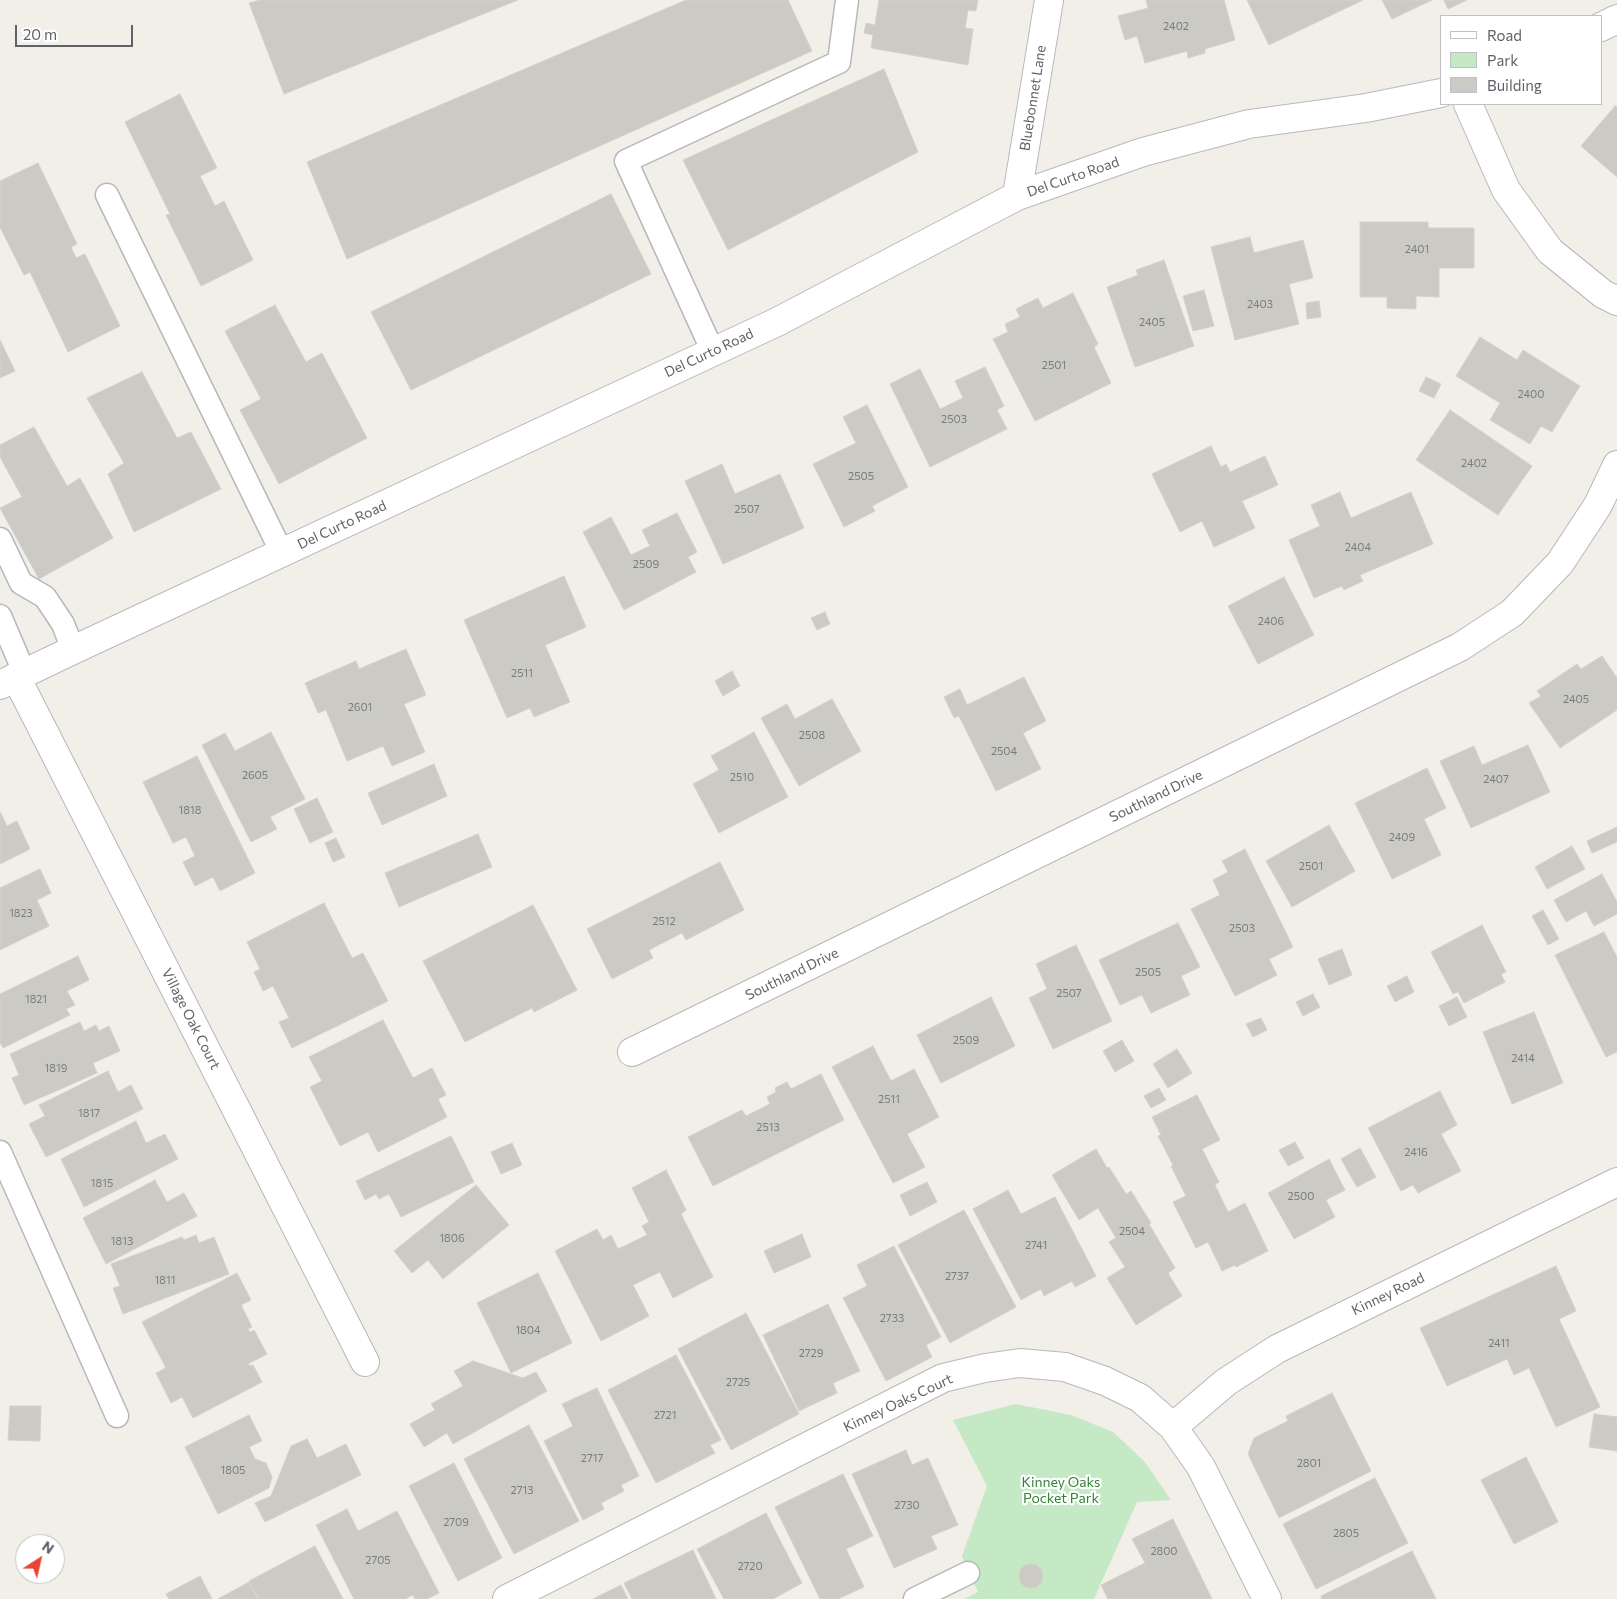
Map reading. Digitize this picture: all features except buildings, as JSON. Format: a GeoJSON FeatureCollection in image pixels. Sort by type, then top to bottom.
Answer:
{"type":"FeatureCollection","features":[{"type":"Feature","properties":{"kind":"street","name":"Bluebonnet Lane"},"geometry":{"type":"LineString","coordinates":[[1017,196],[1049,0]]}},
{"type":"Feature","properties":{"kind":"street"},"geometry":{"type":"LineString","coordinates":[[1602,26],[1617,19]]}},
{"type":"Feature","properties":{"kind":"street","name":"Del Curto Road"},"geometry":{"type":"LineString","coordinates":[[13,678],[778,322],[1017,196],[1143,152],[1249,124],[1366,108],[1440,93]]}},
{"type":"Feature","properties":{"kind":"street"},"geometry":{"type":"LineString","coordinates":[[1468,105],[1506,190],[1550,251],[1603,294],[1617,301]]}},
{"type":"Feature","properties":{"kind":"street","name":"Southland Drive"},"geometry":{"type":"LineString","coordinates":[[632,1052],[1460,647],[1512,613],[1560,563],[1598,505],[1617,466]]}},
{"type":"Feature","properties":{"kind":"street","name":"Village Oak Court"},"geometry":{"type":"LineString","coordinates":[[13,678],[365,1362]]}},
{"type":"Feature","properties":{"kind":"street","name":"Kinney Road"},"geometry":{"type":"LineString","coordinates":[[1173,1427],[1226,1382],[1277,1349],[1617,1182]]}},
{"type":"Feature","properties":{"kind":"street","name":"Kinney Oaks Court"},"geometry":{"type":"LineString","coordinates":[[507,1599],[943,1378],[985,1368],[1020,1363],[1065,1367],[1105,1381],[1140,1398],[1173,1427],[1201,1467],[1268,1599]]}},
{"type":"Feature","properties":{"kind":"lane"},"geometry":{"type":"LineString","coordinates":[[713,352],[626,161],[839,62],[847,0]]}},
{"type":"Feature","properties":{"kind":"lane"},"geometry":{"type":"LineString","coordinates":[[107,195],[282,553]]}},
{"type":"Feature","properties":{"kind":"lane"},"geometry":{"type":"LineString","coordinates":[[0,539],[21,583],[45,597],[63,624],[72,650]]}},
{"type":"Feature","properties":{"kind":"lane"},"geometry":{"type":"LineString","coordinates":[[0,616],[13,678]]}},
{"type":"Feature","properties":{"kind":"lane"},"geometry":{"type":"LineString","coordinates":[[0,1152],[118,1416]]}},
{"type":"Feature","properties":{"kind":"lane"},"geometry":{"type":"LineString","coordinates":[[915,1599],[968,1573]]}},
{"type":"Feature","properties":{"kind":"green space","name":"Kinney Oaks Pocket Park"},"geometry":{"type":"Polygon","coordinates":[[[1016,1404],[1071,1415],[1113,1432],[1144,1461],[1171,1500],[1137,1502],[1094,1599],[964,1599],[978,1592],[962,1556],[987,1486],[953,1420],[1016,1404]]]}}]}
